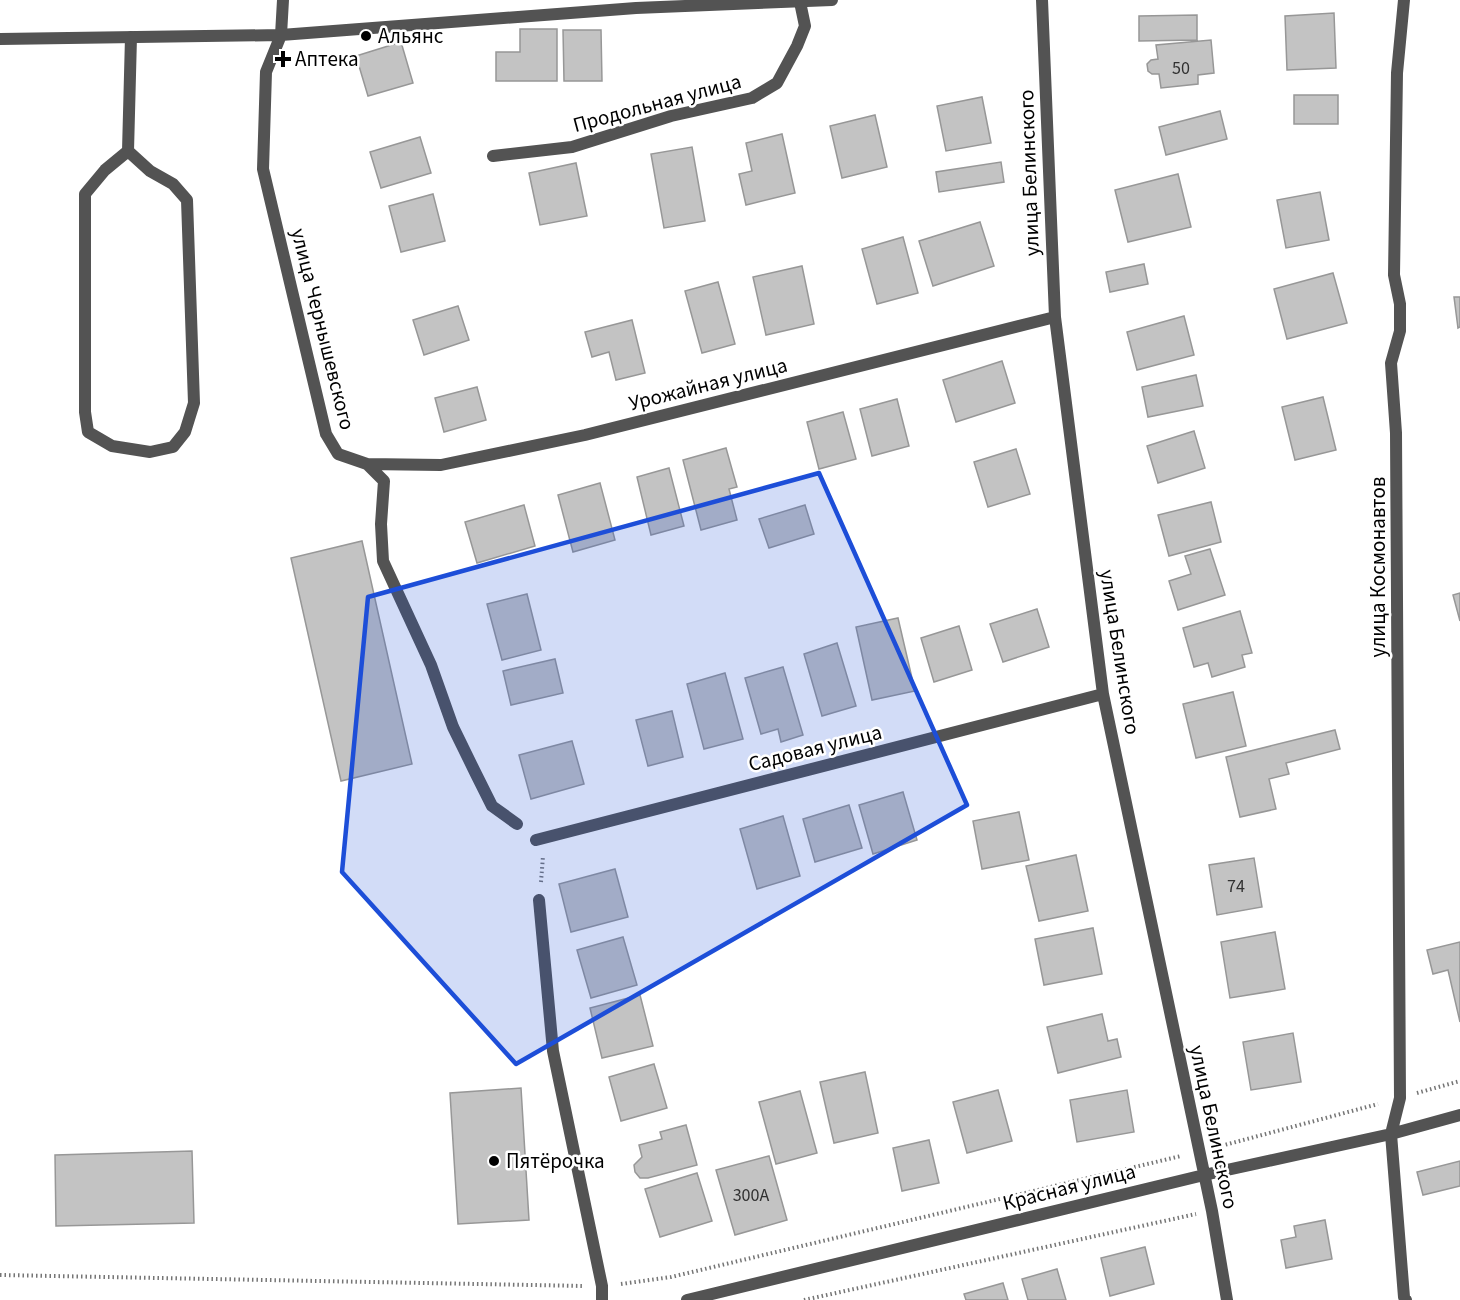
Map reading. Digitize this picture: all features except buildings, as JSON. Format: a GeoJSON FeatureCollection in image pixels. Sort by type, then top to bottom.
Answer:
{"type":"FeatureCollection","features":[{"type":"Feature","properties":{"kind":"street","name":"улица Чернышевского"},"geometry":{"type":"LineString","coordinates":[[283,0],[281,35],[266,72],[263,169],[326,434],[338,454],[367,464]]}},
{"type":"Feature","properties":{"kind":"street"},"geometry":{"type":"LineString","coordinates":[[0,39],[281,35],[636,4],[832,0]]}},
{"type":"Feature","properties":{"kind":"street","name":"улица Белинского"},"geometry":{"type":"LineString","coordinates":[[1042,0],[1055,316],[1103,694],[1212,1211],[1227,1300]]}},
{"type":"Feature","properties":{"kind":"street","name":"улица Космонавтов"},"geometry":{"type":"LineString","coordinates":[[1404,0],[1397,73],[1394,276],[1400,304],[1400,332],[1391,363],[1396,433],[1400,1098],[1391,1134],[1406,1300]]}},
{"type":"Feature","properties":{"kind":"street","name":"Продольная улица"},"geometry":{"type":"LineString","coordinates":[[493,156],[572,147],[671,116],[752,99],[777,83],[797,46],[805,26],[800,2]]}},
{"type":"Feature","properties":{"kind":"street"},"geometry":{"type":"LineString","coordinates":[[128,151],[150,171],[173,184],[187,200],[194,403],[185,432],[172,447],[150,452],[112,446],[88,432],[85,412],[85,194],[105,170],[128,151],[131,37]]}},
{"type":"Feature","properties":{"kind":"street","name":"Урожайная улица"},"geometry":{"type":"LineString","coordinates":[[367,464],[441,465],[585,435],[1055,316]]}},
{"type":"Feature","properties":{"kind":"street"},"geometry":{"type":"LineString","coordinates":[[367,464],[384,481],[381,524],[383,561],[431,665],[453,727],[492,806],[517,824]]}},
{"type":"Feature","properties":{"kind":"street","name":"Садовая улица"},"geometry":{"type":"LineString","coordinates":[[536,840],[1103,694]]}},
{"type":"Feature","properties":{"kind":"street"},"geometry":{"type":"LineString","coordinates":[[539,900],[553,1051],[602,1286],[602,1300]]}},
{"type":"Feature","properties":{"kind":"street","name":"Красная улица"},"geometry":{"type":"LineString","coordinates":[[687,1300],[1204,1174],[1391,1134],[1460,1115]]}},
{"type":"Feature","properties":{"kind":"path"},"geometry":{"type":"LineString","coordinates":[[0,1275],[602,1286],[671,1277],[1198,1152],[1460,1081]]}},
{"type":"Feature","properties":{"kind":"path"},"geometry":{"type":"LineString","coordinates":[[804,1300],[1212,1211]]}},
{"type":"Feature","properties":{"kind":"highlighted area"},"geometry":{"type":"Polygon","coordinates":[[[819,473],[967,805],[516,1064],[342,872],[368,597],[819,473]]]}},
{"type":"Feature","properties":{"kind":"place","name":"Альянс"},"geometry":{"type":"Point","coordinates":[366,36]}},
{"type":"Feature","properties":{"kind":"place","name":"Аптека"},"geometry":{"type":"Point","coordinates":[283,59]}},
{"type":"Feature","properties":{"kind":"place","name":"Пятёрочка"},"geometry":{"type":"Point","coordinates":[494,1161]}}]}
